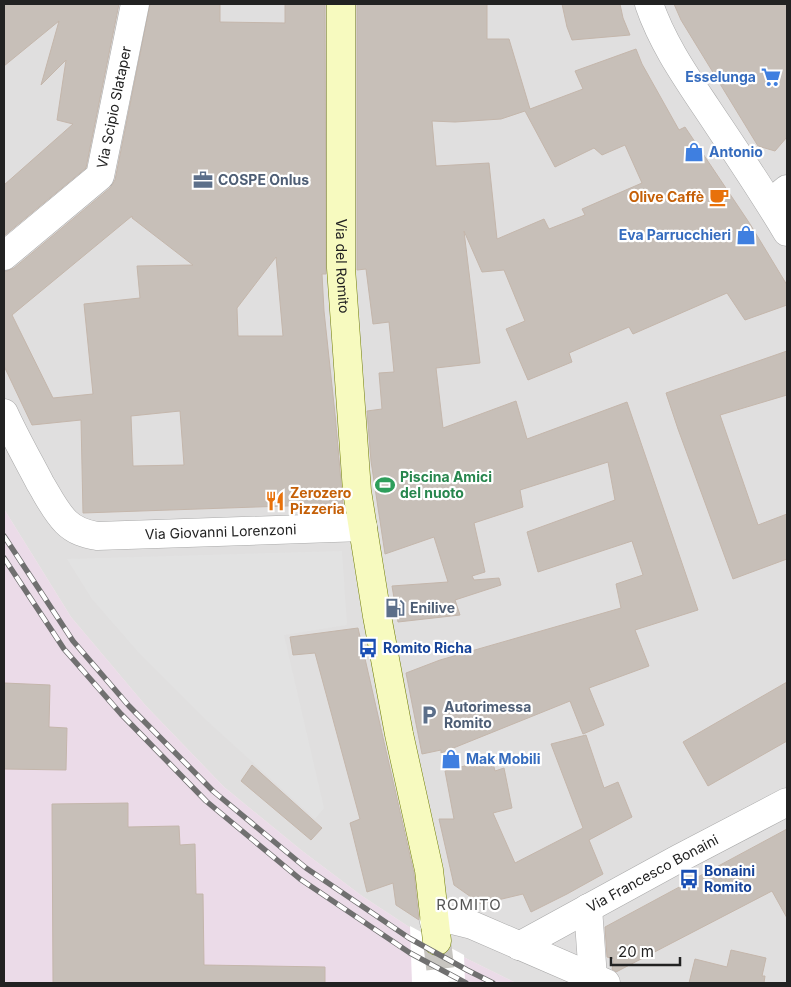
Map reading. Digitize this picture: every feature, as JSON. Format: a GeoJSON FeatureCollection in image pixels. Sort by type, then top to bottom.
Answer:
{"type":"FeatureCollection","features":[{"type":"Feature","properties":{"kind":"street","name":"Via Scipio Slataper"},"geometry":{"type":"LineString","coordinates":[[4,256],[100,176],[135,4]]}},
{"type":"Feature","properties":{"kind":"street","name":"Via del Romito"},"geometry":{"type":"LineString","coordinates":[[341,4],[341,268],[357,491],[397,726],[430,870],[436,931],[452,920],[472,925],[519,946]]}},
{"type":"Feature","properties":{"kind":"street"},"geometry":{"type":"LineString","coordinates":[[649,4],[662,37],[676,62],[778,196],[787,232]]}},
{"type":"Feature","properties":{"kind":"street","name":"Via Giovanni Lorenzoni"},"geometry":{"type":"LineString","coordinates":[[4,413],[20,446],[56,509],[66,522],[79,532],[88,535],[362,528]]}},
{"type":"Feature","properties":{"kind":"street","name":"Via Francesco Bonaini"},"geometry":{"type":"LineString","coordinates":[[519,946],[787,802]]}},
{"type":"Feature","properties":{"kind":"street"},"geometry":{"type":"LineString","coordinates":[[588,908],[600,981]]}},
{"type":"Feature","properties":{"kind":"street"},"geometry":{"type":"LineString","coordinates":[[519,946],[600,981]]}},
{"type":"Feature","properties":{"kind":"shaded area"},"geometry":{"type":"Polygon","coordinates":[[[4,4],[787,4],[787,983],[516,983],[429,940],[362,896],[301,850],[224,787],[146,706],[71,617],[4,509],[4,4]]]}},
{"type":"Feature","properties":{"kind":"shaded area"},"geometry":{"type":"Polygon","coordinates":[[[4,509],[71,617],[146,706],[224,787],[301,850],[362,896],[429,940],[516,983],[4,983],[4,509]]]}},
{"type":"Feature","properties":{"kind":"shaded area"},"geometry":{"type":"Polygon","coordinates":[[[342,551],[347,625],[284,635],[324,808],[315,819],[205,719],[140,654],[92,599],[67,559],[342,551]]]}},
{"type":"Feature","properties":{"kind":"pier"},"geometry":{"type":"Polygon","coordinates":[[[410,926],[464,955],[465,983],[412,983],[410,926]]]}},
{"type":"Feature","properties":{"kind":"building"},"geometry":{"type":"Polygon","coordinates":[[[4,4],[119,4],[86,168],[4,236],[4,185],[73,124],[57,120],[66,60],[41,85],[59,21],[4,66],[4,4]]]}},
{"type":"Feature","properties":{"kind":"building"},"geometry":{"type":"Polygon","coordinates":[[[150,4],[220,4],[220,22],[285,23],[285,4],[325,4],[326,274],[322,274],[343,504],[83,513],[81,420],[32,425],[4,366],[4,271],[14,268],[110,188],[115,180],[150,4]],[[132,216],[12,315],[53,398],[93,394],[84,304],[140,298],[137,266],[193,265],[132,218],[132,216]],[[276,257],[237,308],[238,336],[283,336],[276,257]],[[180,411],[131,416],[133,466],[184,465],[180,411]]]}},
{"type":"Feature","properties":{"kind":"building"},"geometry":{"type":"Polygon","coordinates":[[[357,4],[487,4],[487,39],[509,39],[530,109],[583,89],[575,71],[636,49],[642,64],[679,130],[685,127],[750,224],[787,285],[787,305],[745,320],[727,293],[633,334],[629,327],[569,353],[572,362],[528,380],[506,329],[525,321],[504,270],[482,272],[464,231],[480,363],[436,368],[443,428],[516,401],[527,439],[627,402],[698,610],[635,630],[649,666],[589,688],[604,725],[583,734],[570,701],[441,753],[441,750],[422,754],[406,673],[440,660],[621,608],[616,584],[643,575],[632,541],[538,572],[527,532],[615,500],[608,462],[520,490],[523,507],[474,523],[485,572],[472,576],[474,580],[499,578],[501,585],[455,600],[460,615],[398,622],[392,586],[448,582],[434,537],[385,554],[371,461],[367,411],[382,409],[379,373],[394,372],[389,322],[373,324],[366,269],[357,270],[357,4]],[[525,111],[501,119],[455,122],[432,121],[436,166],[489,163],[497,239],[544,219],[549,229],[585,215],[582,209],[642,183],[625,145],[602,155],[594,148],[555,167],[525,111]]]}},
{"type":"Feature","properties":{"kind":"building"},"geometry":{"type":"Polygon","coordinates":[[[562,4],[620,4],[630,35],[572,40],[562,4]]]}},
{"type":"Feature","properties":{"kind":"building"},"geometry":{"type":"Polygon","coordinates":[[[674,4],[787,4],[787,137],[775,151],[758,146],[681,20],[674,4]]]}},
{"type":"Feature","properties":{"kind":"building"},"geometry":{"type":"Polygon","coordinates":[[[787,351],[787,395],[720,415],[758,525],[787,514],[787,559],[733,579],[666,393],[787,351]]]}},
{"type":"Feature","properties":{"kind":"building"},"geometry":{"type":"Polygon","coordinates":[[[358,628],[414,873],[419,920],[396,905],[393,883],[367,892],[350,823],[360,819],[315,653],[293,655],[290,637],[358,628]]]}},
{"type":"Feature","properties":{"kind":"building"},"geometry":{"type":"Polygon","coordinates":[[[787,682],[787,741],[708,786],[683,742],[787,682]]]}},
{"type":"Feature","properties":{"kind":"building"},"geometry":{"type":"Polygon","coordinates":[[[4,683],[50,685],[49,727],[67,728],[66,770],[4,769],[4,683]]]}},
{"type":"Feature","properties":{"kind":"building"},"geometry":{"type":"Polygon","coordinates":[[[586,735],[604,788],[618,782],[632,817],[589,840],[603,874],[531,912],[523,894],[481,904],[454,885],[439,819],[454,819],[445,771],[492,759],[495,771],[504,768],[512,808],[493,813],[515,863],[583,828],[551,744],[586,735]]]}},
{"type":"Feature","properties":{"kind":"building"},"geometry":{"type":"Polygon","coordinates":[[[252,765],[322,828],[311,840],[241,781],[252,765]]]}},
{"type":"Feature","properties":{"kind":"building"},"geometry":{"type":"Polygon","coordinates":[[[128,803],[128,827],[179,826],[180,845],[195,844],[196,894],[203,894],[204,965],[325,967],[325,983],[53,983],[52,804],[128,803]]]}},
{"type":"Feature","properties":{"kind":"building"},"geometry":{"type":"Polygon","coordinates":[[[787,829],[787,918],[772,891],[616,972],[612,969],[614,959],[607,957],[605,927],[787,829]]]}},
{"type":"Feature","properties":{"kind":"building"},"geometry":{"type":"Polygon","coordinates":[[[731,950],[766,958],[762,976],[765,976],[764,983],[689,983],[695,959],[727,967],[731,950]]]}},
{"type":"Feature","properties":{"kind":"tunnel"},"geometry":{"type":"LineString","coordinates":[[437,941],[442,983]]}},
{"type":"Feature","properties":{"kind":"railway"},"geometry":{"type":"LineString","coordinates":[[4,536],[73,641],[129,706],[213,791],[306,868],[409,938],[493,983]]}},
{"type":"Feature","properties":{"kind":"railway"},"geometry":{"type":"LineString","coordinates":[[4,558],[64,649],[121,714],[206,801],[300,879],[410,953],[466,983]]}},
{"type":"Feature","properties":{"kind":"place","name":"Esselunga"},"geometry":{"type":"Point","coordinates":[771,77]}},
{"type":"Feature","properties":{"kind":"place","name":"Antonio"},"geometry":{"type":"Point","coordinates":[694,152]}},
{"type":"Feature","properties":{"kind":"place","name":"COSPE Onlus"},"geometry":{"type":"Point","coordinates":[203,180]}},
{"type":"Feature","properties":{"kind":"place","name":"Olive Caffè"},"geometry":{"type":"Point","coordinates":[719,197]}},
{"type":"Feature","properties":{"kind":"place","name":"Eva Parrucchieri"},"geometry":{"type":"Point","coordinates":[746,235]}},
{"type":"Feature","properties":{"kind":"place","name":"Piscina Amici del nuoto"},"geometry":{"type":"Point","coordinates":[385,485]}},
{"type":"Feature","properties":{"kind":"place","name":"Zerozero Pizzeria"},"geometry":{"type":"Point","coordinates":[275,501]}},
{"type":"Feature","properties":{"kind":"place","name":"Enilive"},"geometry":{"type":"Point","coordinates":[395,608]}},
{"type":"Feature","properties":{"kind":"place","name":"Romito Richa"},"geometry":{"type":"Point","coordinates":[368,648]}},
{"type":"Feature","properties":{"kind":"place","name":"Autorimessa Romito"},"geometry":{"type":"Point","coordinates":[429,715]}},
{"type":"Feature","properties":{"kind":"place","name":"Mak Mobili"},"geometry":{"type":"Point","coordinates":[451,759]}},
{"type":"Feature","properties":{"kind":"place","name":"Bonaini Romito"},"geometry":{"type":"Point","coordinates":[689,879]}},
{"type":"Feature","properties":{"kind":"district","name":"ROMITO"},"geometry":{"type":"Point","coordinates":[469,905]}}]}
